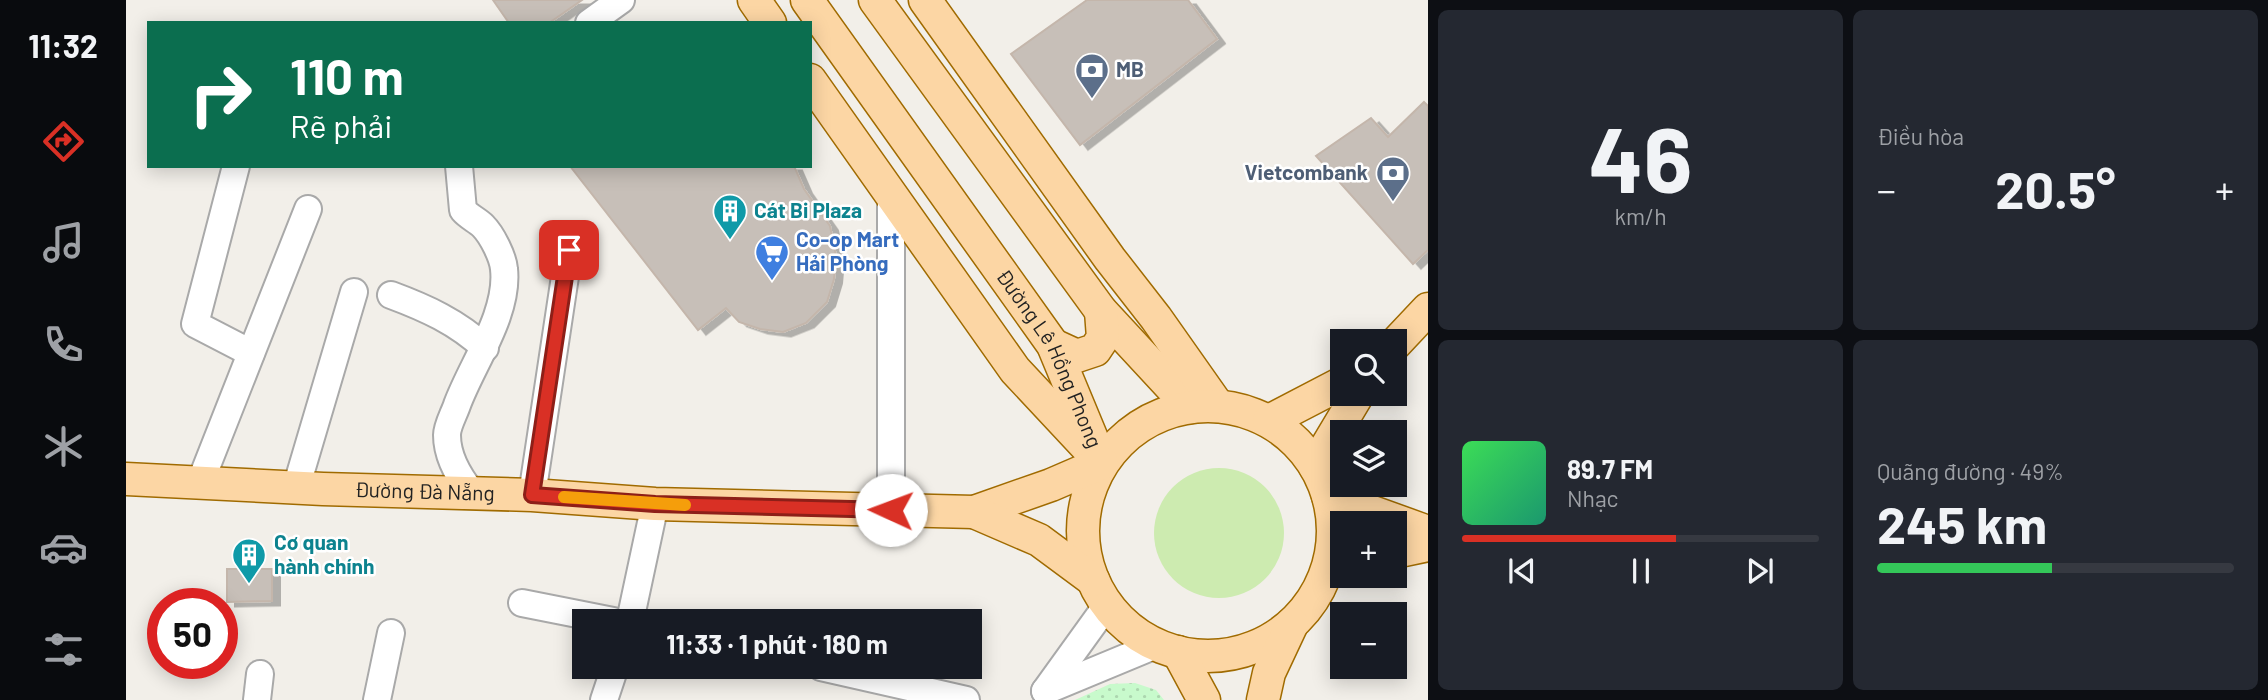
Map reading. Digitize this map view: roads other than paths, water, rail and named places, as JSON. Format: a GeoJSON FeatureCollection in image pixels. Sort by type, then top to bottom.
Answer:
{"type":"FeatureCollection","features":[{"type":"Feature","properties":{"kind":"main road"},"geometry":{"type":"LineString","coordinates":[[754,0],[769,21]]}},
{"type":"Feature","properties":{"kind":"main road","name":"Đường Lê Hồng Phong"},"geometry":{"type":"LineString","coordinates":[[807,0],[1053,345],[1102,463]]}},
{"type":"Feature","properties":{"kind":"main road"},"geometry":{"type":"LineString","coordinates":[[875,0],[1101,312],[1204,407]]}},
{"type":"Feature","properties":{"kind":"main road"},"geometry":{"type":"LineString","coordinates":[[925,0],[1110,259],[1156,317],[1204,407]]}},
{"type":"Feature","properties":{"kind":"main road","name":"Đường Lê Hồng Phong"},"geometry":{"type":"LineString","coordinates":[[812,83],[1015,370],[1102,463]]}},
{"type":"Feature","properties":{"kind":"main road"},"geometry":{"type":"LineString","coordinates":[[1407,331],[1428,309]]}},
{"type":"Feature","properties":{"kind":"main road"},"geometry":{"type":"LineString","coordinates":[[1053,345],[1077,356],[1095,350],[1103,338],[1101,312]]}},
{"type":"Feature","properties":{"kind":"main road"},"geometry":{"type":"LineString","coordinates":[[1269,421],[1330,389]]}},
{"type":"Feature","properties":{"kind":"main road"},"geometry":{"type":"LineString","coordinates":[[1315,466],[1351,406]]}},
{"type":"Feature","properties":{"kind":"main road"},"geometry":{"type":"LineString","coordinates":[[1292,624],[1266,641],[1238,652],[1208,656],[1167,648],[1129,628],[1100,593],[1083,541],[1086,501],[1102,463],[1119,442],[1140,426],[1164,414],[1204,407],[1244,411],[1269,421],[1295,441],[1315,466],[1328,496],[1331,511]]}},
{"type":"Feature","properties":{"kind":"main road","name":"Đường Đà Nẵng"},"geometry":{"type":"LineString","coordinates":[[126,479],[296,488],[532,495],[655,504],[974,512],[1051,485],[1102,463]]}},
{"type":"Feature","properties":{"kind":"main road"},"geometry":{"type":"LineString","coordinates":[[1328,496],[1428,532]]}},
{"type":"Feature","properties":{"kind":"main road","name":"Đường Đà Nẵng"},"geometry":{"type":"LineString","coordinates":[[974,512],[1039,540],[1100,593]]}},
{"type":"Feature","properties":{"kind":"main road"},"geometry":{"type":"LineString","coordinates":[[1407,549],[1428,545]]}},
{"type":"Feature","properties":{"kind":"main road"},"geometry":{"type":"LineString","coordinates":[[1263,700],[1269,673],[1292,624],[1314,598],[1330,573]]}},
{"type":"Feature","properties":{"kind":"main road"},"geometry":{"type":"LineString","coordinates":[[1167,648],[1204,700]]}},
{"type":"Feature","properties":{"kind":"street"},"geometry":{"type":"LineString","coordinates":[[592,21],[621,0]]}},
{"type":"Feature","properties":{"kind":"street"},"geometry":{"type":"LineString","coordinates":[[235,168],[195,324],[251,353]]}},
{"type":"Feature","properties":{"kind":"street"},"geometry":{"type":"LineString","coordinates":[[459,168],[463,210],[475,222],[482,224],[504,268],[503,288],[494,324],[485,348],[464,385],[447,434],[458,475],[472,493]]}},
{"type":"Feature","properties":{"kind":"street"},"geometry":{"type":"LineString","coordinates":[[891,195],[891,510]]}},
{"type":"Feature","properties":{"kind":"street"},"geometry":{"type":"LineString","coordinates":[[200,483],[308,209]]}},
{"type":"Feature","properties":{"kind":"street"},"geometry":{"type":"LineString","coordinates":[[532,495],[569,250]]}},
{"type":"Feature","properties":{"kind":"street"},"geometry":{"type":"LineString","coordinates":[[296,488],[354,292]]}},
{"type":"Feature","properties":{"kind":"street"},"geometry":{"type":"LineString","coordinates":[[391,295],[434,312],[470,334],[485,348]]}},
{"type":"Feature","properties":{"kind":"street"},"geometry":{"type":"LineString","coordinates":[[633,609],[655,504]]}},
{"type":"Feature","properties":{"kind":"street"},"geometry":{"type":"LineString","coordinates":[[1041,695],[1100,593]]}},
{"type":"Feature","properties":{"kind":"street"},"geometry":{"type":"LineString","coordinates":[[522,603],[572,613]]}},
{"type":"Feature","properties":{"kind":"street"},"geometry":{"type":"LineString","coordinates":[[377,700],[391,633]]}},
{"type":"Feature","properties":{"kind":"street"},"geometry":{"type":"LineString","coordinates":[[1041,695],[1167,648]]}},
{"type":"Feature","properties":{"kind":"street"},"geometry":{"type":"LineString","coordinates":[[257,700],[260,674]]}},
{"type":"Feature","properties":{"kind":"street"},"geometry":{"type":"LineString","coordinates":[[604,700],[611,679]]}},
{"type":"Feature","properties":{"kind":"street"},"geometry":{"type":"LineString","coordinates":[[874,679],[966,700]]}},
{"type":"Feature","properties":{"kind":"place","name":"MB"},"geometry":{"type":"Point","coordinates":[1092,100]}},
{"type":"Feature","properties":{"kind":"place","name":"Vietcombank"},"geometry":{"type":"Point","coordinates":[1393,203]}},
{"type":"Feature","properties":{"kind":"place","name":"Cát Bi Plaza"},"geometry":{"type":"Point","coordinates":[730,241]}},
{"type":"Feature","properties":{"kind":"place","name":"Co-op Mart Hải Phòng"},"geometry":{"type":"Point","coordinates":[772,282]}},
{"type":"Feature","properties":{"kind":"place","name":"Cơ quan hành chính"},"geometry":{"type":"Point","coordinates":[249,585]}}]}
